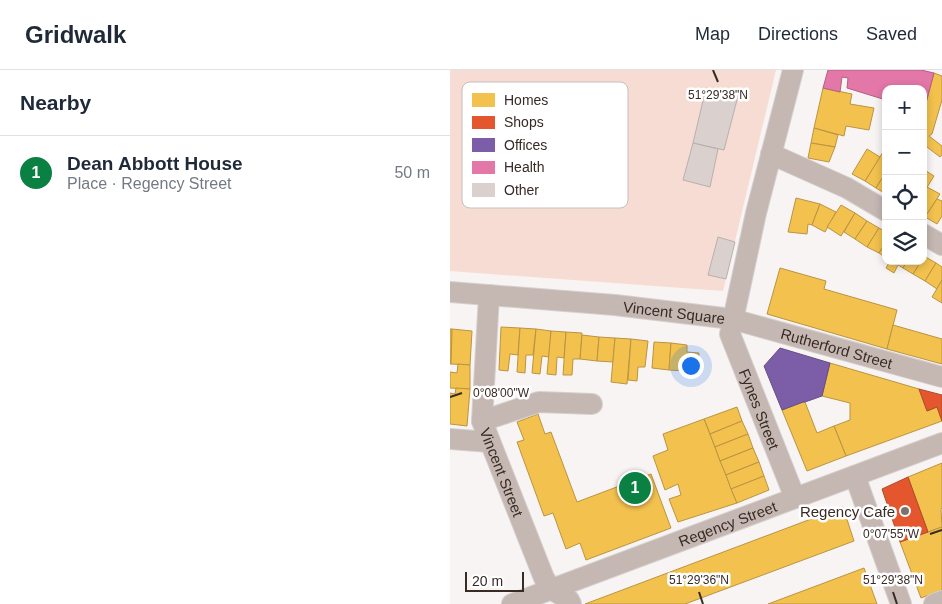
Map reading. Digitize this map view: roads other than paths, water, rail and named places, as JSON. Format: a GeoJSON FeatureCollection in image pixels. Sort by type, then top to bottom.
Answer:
{"type":"FeatureCollection","features":[{"type":"Feature","properties":{"kind":"street","name":"Vincent Square"},"geometry":{"type":"LineString","coordinates":[[450,292],[616,305],[732,319],[793,70]]}},
{"type":"Feature","properties":{"kind":"street"},"geometry":{"type":"LineString","coordinates":[[771,154],[847,188],[882,209]]}},
{"type":"Feature","properties":{"kind":"street"},"geometry":{"type":"LineString","coordinates":[[927,236],[942,245]]}},
{"type":"Feature","properties":{"kind":"street","name":"Vincent Street"},"geometry":{"type":"LineString","coordinates":[[489,295],[482,421],[544,578],[551,589],[569,600],[571,604]]}},
{"type":"Feature","properties":{"kind":"street","name":"Rutherford Street"},"geometry":{"type":"LineString","coordinates":[[732,319],[942,377]]}},
{"type":"Feature","properties":{"kind":"street","name":"Fynes Street"},"geometry":{"type":"LineString","coordinates":[[732,319],[730,334],[795,498]]}},
{"type":"Feature","properties":{"kind":"street"},"geometry":{"type":"LineString","coordinates":[[482,421],[539,402],[592,404]]}},
{"type":"Feature","properties":{"kind":"street"},"geometry":{"type":"LineString","coordinates":[[450,440],[490,442]]}},
{"type":"Feature","properties":{"kind":"street","name":"Regency Street"},"geometry":{"type":"LineString","coordinates":[[512,604],[942,443]]}},
{"type":"Feature","properties":{"kind":"street"},"geometry":{"type":"LineString","coordinates":[[855,476],[901,604]]}},
{"type":"Feature","properties":{"kind":"street"},"geometry":{"type":"LineString","coordinates":[[934,604],[942,601]]}},
{"type":"Feature","properties":{"kind":"place","name":"Dean Abbott House"},"geometry":{"type":"Point","coordinates":[635,488]}},
{"type":"Feature","properties":{"kind":"place","name":"Regency Cafe"},"geometry":{"type":"Point","coordinates":[905,511]}}]}
